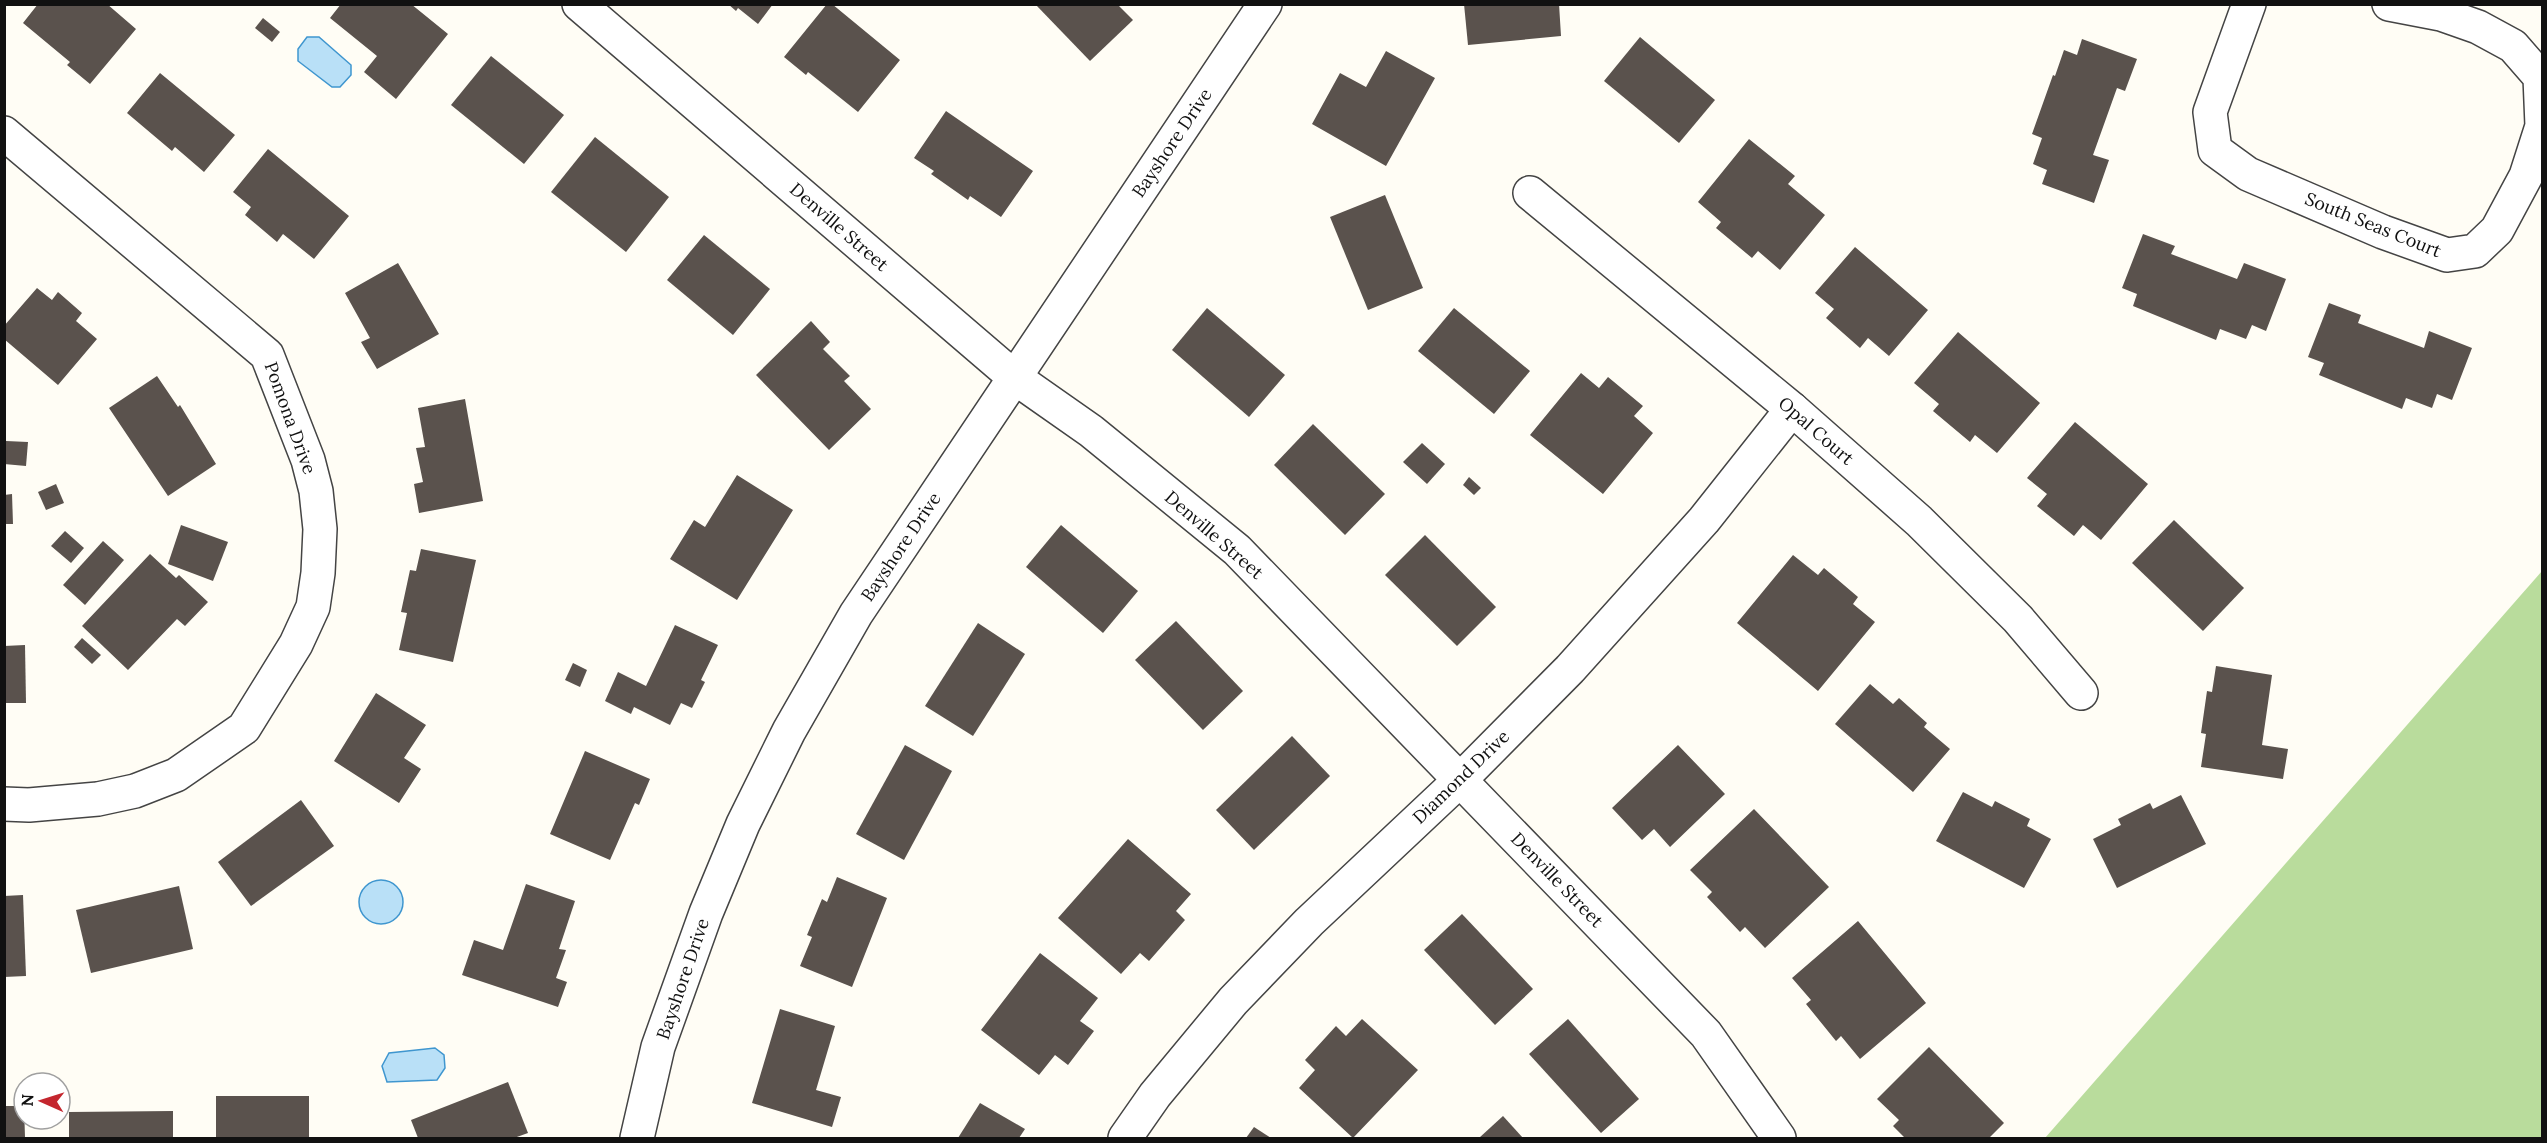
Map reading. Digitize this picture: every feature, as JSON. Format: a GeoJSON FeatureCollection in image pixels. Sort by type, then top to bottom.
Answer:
{"type":"FeatureCollection","features":[{"type":"Feature","properties":{"kind":"street","name":"Denville Street"},"geometry":{"type":"LineString","coordinates":[[579,4],[1014,377],[1091,431],[1237,550],[1706,1034],[1777,1138]]}},
{"type":"Feature","properties":{"kind":"street","name":"Bayshore Drive"},"geometry":{"type":"LineString","coordinates":[[637,1138],[658,1047],[706,913],[743,824],[779,752],[856,614],[1265,4]]}},
{"type":"Feature","properties":{"kind":"street","name":"South Seas Court"},"geometry":{"type":"LineString","coordinates":[[2249,4],[2210,112],[2215,150],[2248,174],[2383,232],[2447,255],[2475,251],[2497,230],[2526,176],[2542,126],[2540,76],[2513,46],[2478,27],[2441,14],[2389,4]]}},
{"type":"Feature","properties":{"kind":"street","name":"Pomona Drive"},"geometry":{"type":"LineString","coordinates":[[4,133],[267,355],[308,460],[316,491],[320,529],[318,573],[312,607],[296,644],[244,728],[176,775],[135,791],[98,799],[4,804]]}},
{"type":"Feature","properties":{"kind":"street","name":"Opal Court"},"geometry":{"type":"LineString","coordinates":[[1530,193],[1792,409],[1919,521],[2018,619],[2080,693]]}},
{"type":"Feature","properties":{"kind":"street","name":"Diamond Drive"},"geometry":{"type":"LineString","coordinates":[[1125,1138],[1155,1095],[1233,1001],[1309,922],[1460,780],[1570,669],[1696,529],[1792,409]]}},
{"type":"Feature","properties":{"kind":"green space"},"geometry":{"type":"Polygon","coordinates":[[[2542,571],[2542,1138],[2045,1138],[2542,571]]]}},
{"type":"Feature","properties":{"kind":"water"},"geometry":{"type":"Polygon","coordinates":[[[307,37],[319,37],[351,65],[351,75],[340,87],[332,87],[298,61],[298,49],[307,37]]]}},
{"type":"Feature","properties":{"kind":"water"},"geometry":{"type":"Polygon","coordinates":[[[381,880],[390,881],[397,886],[402,893],[402,911],[397,918],[390,923],[381,924],[372,923],[365,918],[360,911],[359,902],[360,893],[365,886],[372,881],[381,880]]]}},
{"type":"Feature","properties":{"kind":"water"},"geometry":{"type":"Polygon","coordinates":[[[435,1048],[444,1055],[445,1068],[437,1080],[387,1082],[382,1066],[389,1053],[435,1048]]]}},
{"type":"Feature","properties":{"kind":"building"},"geometry":{"type":"Polygon","coordinates":[[[38,4],[107,4],[136,29],[90,84],[67,65],[70,62],[23,23],[38,4]]]}},
{"type":"Feature","properties":{"kind":"building"},"geometry":{"type":"Polygon","coordinates":[[[341,4],[411,4],[448,34],[396,99],[364,72],[377,56],[330,18],[341,4]]]}},
{"type":"Feature","properties":{"kind":"building"},"geometry":{"type":"Polygon","coordinates":[[[728,4],[773,4],[758,24],[738,8],[736,11],[728,4]]]}},
{"type":"Feature","properties":{"kind":"building"},"geometry":{"type":"Polygon","coordinates":[[[827,4],[832,4],[900,60],[858,112],[808,72],[806,75],[784,57],[827,4]]]}},
{"type":"Feature","properties":{"kind":"building"},"geometry":{"type":"Polygon","coordinates":[[[1464,4],[1559,4],[1561,36],[1468,45],[1464,4]]]}},
{"type":"Feature","properties":{"kind":"building"},"geometry":{"type":"Polygon","coordinates":[[[1036,5],[1118,5],[1133,20],[1090,61],[1036,5]]]}},
{"type":"Feature","properties":{"kind":"building"},"geometry":{"type":"Polygon","coordinates":[[[263,18],[280,32],[272,42],[255,28],[263,18]]]}},
{"type":"Feature","properties":{"kind":"building"},"geometry":{"type":"Polygon","coordinates":[[[1640,37],[1715,100],[1679,143],[1604,81],[1640,37]]]}},
{"type":"Feature","properties":{"kind":"building"},"geometry":{"type":"Polygon","coordinates":[[[2082,39],[2137,59],[2125,91],[2117,88],[2093,155],[2109,160],[2094,203],[2042,184],[2047,170],[2033,164],[2042,138],[2032,134],[2053,75],[2055,76],[2064,50],[2077,55],[2082,39]]]}},
{"type":"Feature","properties":{"kind":"building"},"geometry":{"type":"Polygon","coordinates":[[[1386,51],[1435,78],[1386,166],[1312,124],[1340,73],[1366,87],[1386,51]]]}},
{"type":"Feature","properties":{"kind":"building"},"geometry":{"type":"Polygon","coordinates":[[[491,56],[564,115],[524,164],[451,105],[491,56]]]}},
{"type":"Feature","properties":{"kind":"building"},"geometry":{"type":"Polygon","coordinates":[[[160,73],[235,135],[204,172],[175,147],[172,151],[127,113],[160,73]]]}},
{"type":"Feature","properties":{"kind":"building"},"geometry":{"type":"Polygon","coordinates":[[[946,111],[1033,171],[1001,217],[970,196],[968,200],[931,174],[934,171],[914,158],[946,111]]]}},
{"type":"Feature","properties":{"kind":"building"},"geometry":{"type":"Polygon","coordinates":[[[595,137],[669,197],[626,252],[551,192],[595,137]]]}},
{"type":"Feature","properties":{"kind":"building"},"geometry":{"type":"Polygon","coordinates":[[[1749,139],[1795,176],[1788,184],[1825,215],[1780,270],[1758,251],[1752,258],[1716,228],[1721,222],[1698,202],[1749,139]]]}},
{"type":"Feature","properties":{"kind":"building"},"geometry":{"type":"Polygon","coordinates":[[[268,149],[349,216],[314,259],[283,234],[277,242],[245,215],[251,207],[233,192],[268,149]]]}},
{"type":"Feature","properties":{"kind":"building"},"geometry":{"type":"Polygon","coordinates":[[[1385,195],[1423,288],[1368,310],[1330,217],[1385,195]]]}},
{"type":"Feature","properties":{"kind":"building"},"geometry":{"type":"Polygon","coordinates":[[[2143,234],[2175,246],[2171,254],[2237,279],[2244,263],[2286,279],[2266,331],[2252,325],[2246,339],[2220,329],[2216,340],[2133,306],[2137,294],[2122,288],[2143,234]]]}},
{"type":"Feature","properties":{"kind":"building"},"geometry":{"type":"Polygon","coordinates":[[[704,235],[770,289],[733,335],[667,280],[704,235]]]}},
{"type":"Feature","properties":{"kind":"building"},"geometry":{"type":"Polygon","coordinates":[[[1855,247],[1928,310],[1889,356],[1868,338],[1860,348],[1826,318],[1834,309],[1815,293],[1855,247]]]}},
{"type":"Feature","properties":{"kind":"building"},"geometry":{"type":"Polygon","coordinates":[[[398,263],[439,334],[377,369],[361,342],[370,338],[345,293],[398,263]]]}},
{"type":"Feature","properties":{"kind":"building"},"geometry":{"type":"Polygon","coordinates":[[[37,288],[52,300],[58,292],[82,313],[76,321],[97,339],[58,385],[4,339],[4,326],[37,288]]]}},
{"type":"Feature","properties":{"kind":"building"},"geometry":{"type":"Polygon","coordinates":[[[2329,303],[2361,315],[2358,323],[2424,348],[2429,331],[2472,348],[2452,400],[2437,394],[2432,408],[2406,398],[2402,409],[2319,375],[2324,363],[2308,357],[2329,303]]]}},
{"type":"Feature","properties":{"kind":"building"},"geometry":{"type":"Polygon","coordinates":[[[1207,308],[1285,375],[1249,417],[1172,350],[1207,308]]]}},
{"type":"Feature","properties":{"kind":"building"},"geometry":{"type":"Polygon","coordinates":[[[1454,308],[1530,371],[1494,414],[1418,351],[1454,308]]]}},
{"type":"Feature","properties":{"kind":"building"},"geometry":{"type":"Polygon","coordinates":[[[811,321],[830,342],[823,349],[850,376],[844,381],[871,409],[829,450],[756,375],[811,321]]]}},
{"type":"Feature","properties":{"kind":"building"},"geometry":{"type":"Polygon","coordinates":[[[1958,332],[2040,403],[1997,453],[1975,435],[1970,442],[1933,411],[1939,404],[1914,383],[1958,332]]]}},
{"type":"Feature","properties":{"kind":"building"},"geometry":{"type":"Polygon","coordinates":[[[1581,373],[1599,388],[1608,377],[1643,406],[1634,416],[1653,433],[1603,494],[1530,435],[1581,373]]]}},
{"type":"Feature","properties":{"kind":"building"},"geometry":{"type":"Polygon","coordinates":[[[157,376],[178,407],[180,405],[216,464],[168,496],[109,408],[157,376]]]}},
{"type":"Feature","properties":{"kind":"building"},"geometry":{"type":"Polygon","coordinates":[[[465,399],[483,501],[419,513],[414,484],[423,482],[416,448],[425,447],[418,408],[465,399]]]}},
{"type":"Feature","properties":{"kind":"building"},"geometry":{"type":"Polygon","coordinates":[[[2075,422],[2148,484],[2101,540],[2083,525],[2074,536],[2037,506],[2047,494],[2027,478],[2075,422]]]}},
{"type":"Feature","properties":{"kind":"building"},"geometry":{"type":"Polygon","coordinates":[[[1313,424],[1385,494],[1345,535],[1274,465],[1313,424]]]}},
{"type":"Feature","properties":{"kind":"building"},"geometry":{"type":"Polygon","coordinates":[[[6,441],[28,442],[26,466],[4,464],[6,441]]]}},
{"type":"Feature","properties":{"kind":"building"},"geometry":{"type":"Polygon","coordinates":[[[1422,443],[1445,464],[1427,484],[1403,462],[1422,443]]]}},
{"type":"Feature","properties":{"kind":"building"},"geometry":{"type":"Polygon","coordinates":[[[737,475],[793,510],[737,600],[670,559],[694,520],[705,527],[737,475]]]}},
{"type":"Feature","properties":{"kind":"building"},"geometry":{"type":"Polygon","coordinates":[[[1469,477],[1481,488],[1474,495],[1463,485],[1469,477]]]}},
{"type":"Feature","properties":{"kind":"building"},"geometry":{"type":"Polygon","coordinates":[[[56,484],[64,503],[46,510],[38,492],[56,484]]]}},
{"type":"Feature","properties":{"kind":"building"},"geometry":{"type":"Polygon","coordinates":[[[12,494],[13,524],[4,524],[4,495],[12,494]]]}},
{"type":"Feature","properties":{"kind":"building"},"geometry":{"type":"Polygon","coordinates":[[[2174,520],[2244,588],[2203,631],[2132,563],[2174,520]]]}},
{"type":"Feature","properties":{"kind":"building"},"geometry":{"type":"Polygon","coordinates":[[[181,525],[228,542],[213,581],[168,564],[181,525]]]}},
{"type":"Feature","properties":{"kind":"building"},"geometry":{"type":"Polygon","coordinates":[[[1061,525],[1138,591],[1103,633],[1026,567],[1061,525]]]}},
{"type":"Feature","properties":{"kind":"building"},"geometry":{"type":"Polygon","coordinates":[[[65,531],[84,548],[71,563],[51,546],[65,531]]]}},
{"type":"Feature","properties":{"kind":"building"},"geometry":{"type":"Polygon","coordinates":[[[1425,535],[1496,607],[1457,646],[1385,575],[1425,535]]]}},
{"type":"Feature","properties":{"kind":"building"},"geometry":{"type":"Polygon","coordinates":[[[103,541],[124,560],[85,605],[63,585],[103,541]]]}},
{"type":"Feature","properties":{"kind":"building"},"geometry":{"type":"Polygon","coordinates":[[[421,549],[476,560],[453,662],[399,650],[407,613],[401,612],[410,570],[416,571],[421,549]]]}},
{"type":"Feature","properties":{"kind":"building"},"geometry":{"type":"Polygon","coordinates":[[[150,554],[176,578],[179,575],[208,602],[185,626],[177,619],[128,670],[82,626],[150,554]]]}},
{"type":"Feature","properties":{"kind":"building"},"geometry":{"type":"Polygon","coordinates":[[[1793,555],[1818,575],[1824,568],[1858,597],[1853,604],[1875,622],[1818,691],[1737,623],[1793,555]]]}},
{"type":"Feature","properties":{"kind":"building"},"geometry":{"type":"Polygon","coordinates":[[[1176,621],[1243,691],[1203,730],[1135,660],[1176,621]]]}},
{"type":"Feature","properties":{"kind":"building"},"geometry":{"type":"Polygon","coordinates":[[[978,623],[1025,654],[973,736],[925,706],[978,623]]]}},
{"type":"Feature","properties":{"kind":"building"},"geometry":{"type":"Polygon","coordinates":[[[675,625],[718,645],[701,680],[705,682],[692,708],[681,703],[670,725],[634,707],[631,714],[605,701],[618,672],[646,686],[675,625]]]}},
{"type":"Feature","properties":{"kind":"building"},"geometry":{"type":"Polygon","coordinates":[[[82,638],[101,655],[92,664],[74,647],[82,638]]]}},
{"type":"Feature","properties":{"kind":"building"},"geometry":{"type":"Polygon","coordinates":[[[25,645],[26,703],[4,703],[4,646],[25,645]]]}},
{"type":"Feature","properties":{"kind":"building"},"geometry":{"type":"Polygon","coordinates":[[[573,663],[587,670],[580,687],[565,680],[573,663]]]}},
{"type":"Feature","properties":{"kind":"building"},"geometry":{"type":"Polygon","coordinates":[[[2216,666],[2272,675],[2262,745],[2288,749],[2283,779],[2201,767],[2206,734],[2201,733],[2207,691],[2212,692],[2216,666]]]}},
{"type":"Feature","properties":{"kind":"building"},"geometry":{"type":"Polygon","coordinates":[[[1870,684],[1893,704],[1899,698],[1927,723],[1924,727],[1950,749],[1913,792],[1835,724],[1870,684]]]}},
{"type":"Feature","properties":{"kind":"building"},"geometry":{"type":"Polygon","coordinates":[[[376,693],[426,725],[404,758],[421,769],[399,803],[334,761],[376,693]]]}},
{"type":"Feature","properties":{"kind":"building"},"geometry":{"type":"Polygon","coordinates":[[[1292,736],[1330,776],[1254,850],[1216,810],[1292,736]]]}},
{"type":"Feature","properties":{"kind":"building"},"geometry":{"type":"Polygon","coordinates":[[[905,745],[952,771],[904,860],[856,834],[905,745]]]}},
{"type":"Feature","properties":{"kind":"building"},"geometry":{"type":"Polygon","coordinates":[[[1678,745],[1725,794],[1670,847],[1654,829],[1642,840],[1612,808],[1678,745]]]}},
{"type":"Feature","properties":{"kind":"building"},"geometry":{"type":"Polygon","coordinates":[[[585,751],[650,779],[639,805],[635,803],[610,860],[550,834],[585,751]]]}},
{"type":"Feature","properties":{"kind":"building"},"geometry":{"type":"Polygon","coordinates":[[[1963,792],[1992,807],[1995,801],[2030,819],[2027,826],[2051,839],[2024,888],[1936,841],[1963,792]]]}},
{"type":"Feature","properties":{"kind":"building"},"geometry":{"type":"Polygon","coordinates":[[[2181,795],[2206,844],[2117,888],[2093,839],[2121,825],[2118,819],[2150,803],[2153,809],[2181,795]]]}},
{"type":"Feature","properties":{"kind":"building"},"geometry":{"type":"Polygon","coordinates":[[[301,800],[334,846],[251,906],[218,862],[301,800]]]}},
{"type":"Feature","properties":{"kind":"building"},"geometry":{"type":"Polygon","coordinates":[[[1754,809],[1829,887],[1765,948],[1745,927],[1740,932],[1707,897],[1712,892],[1690,870],[1754,809]]]}},
{"type":"Feature","properties":{"kind":"building"},"geometry":{"type":"Polygon","coordinates":[[[1128,839],[1191,894],[1176,911],[1185,920],[1149,961],[1140,953],[1121,974],[1058,918],[1128,839]]]}},
{"type":"Feature","properties":{"kind":"building"},"geometry":{"type":"Polygon","coordinates":[[[837,877],[887,898],[852,987],[800,966],[812,937],[807,935],[822,899],[827,902],[837,877]]]}},
{"type":"Feature","properties":{"kind":"building"},"geometry":{"type":"Polygon","coordinates":[[[526,884],[575,901],[559,949],[566,950],[556,978],[567,982],[558,1007],[462,975],[474,940],[503,950],[526,884]]]}},
{"type":"Feature","properties":{"kind":"building"},"geometry":{"type":"Polygon","coordinates":[[[179,886],[193,949],[91,973],[76,910],[179,886]]]}},
{"type":"Feature","properties":{"kind":"building"},"geometry":{"type":"Polygon","coordinates":[[[23,895],[26,976],[4,977],[4,896],[23,895]]]}},
{"type":"Feature","properties":{"kind":"building"},"geometry":{"type":"Polygon","coordinates":[[[1462,914],[1533,989],[1495,1025],[1424,950],[1462,914]]]}},
{"type":"Feature","properties":{"kind":"building"},"geometry":{"type":"Polygon","coordinates":[[[1858,921],[1926,1003],[1860,1059],[1841,1036],[1836,1041],[1806,1004],[1811,1000],[1792,978],[1858,921]]]}},
{"type":"Feature","properties":{"kind":"building"},"geometry":{"type":"Polygon","coordinates":[[[1040,953],[1098,998],[1080,1021],[1094,1031],[1068,1065],[1055,1055],[1039,1075],[981,1030],[1040,953]]]}},
{"type":"Feature","properties":{"kind":"building"},"geometry":{"type":"Polygon","coordinates":[[[780,1009],[835,1026],[816,1090],[841,1097],[832,1127],[752,1103],[780,1009]]]}},
{"type":"Feature","properties":{"kind":"building"},"geometry":{"type":"Polygon","coordinates":[[[1362,1019],[1418,1070],[1353,1138],[1299,1088],[1315,1070],[1305,1060],[1336,1026],[1346,1036],[1362,1019]]]}},
{"type":"Feature","properties":{"kind":"building"},"geometry":{"type":"Polygon","coordinates":[[[1568,1019],[1639,1099],[1601,1133],[1529,1054],[1568,1019]]]}},
{"type":"Feature","properties":{"kind":"building"},"geometry":{"type":"Polygon","coordinates":[[[1929,1047],[2004,1123],[1989,1138],[1905,1138],[1893,1126],[1899,1120],[1877,1099],[1929,1047]]]}},
{"type":"Feature","properties":{"kind":"building"},"geometry":{"type":"Polygon","coordinates":[[[508,1082],[528,1133],[514,1138],[418,1138],[411,1120],[508,1082]]]}},
{"type":"Feature","properties":{"kind":"building"},"geometry":{"type":"Polygon","coordinates":[[[216,1096],[309,1096],[309,1138],[216,1138],[216,1096]]]}},
{"type":"Feature","properties":{"kind":"building"},"geometry":{"type":"Polygon","coordinates":[[[980,1103],[1025,1129],[1019,1138],[958,1138],[980,1103]]]}},
{"type":"Feature","properties":{"kind":"building"},"geometry":{"type":"Polygon","coordinates":[[[4,1106],[12,1106],[12,1131],[25,1131],[25,1138],[4,1138],[4,1106]]]}},
{"type":"Feature","properties":{"kind":"building"},"geometry":{"type":"Polygon","coordinates":[[[173,1111],[173,1138],[69,1138],[69,1131],[72,1131],[72,1112],[173,1111]]]}},
{"type":"Feature","properties":{"kind":"building"},"geometry":{"type":"Polygon","coordinates":[[[1503,1116],[1523,1138],[1479,1138],[1503,1116]]]}},
{"type":"Feature","properties":{"kind":"building"},"geometry":{"type":"Polygon","coordinates":[[[1254,1127],[1271,1138],[1246,1138],[1254,1127]]]}}]}
